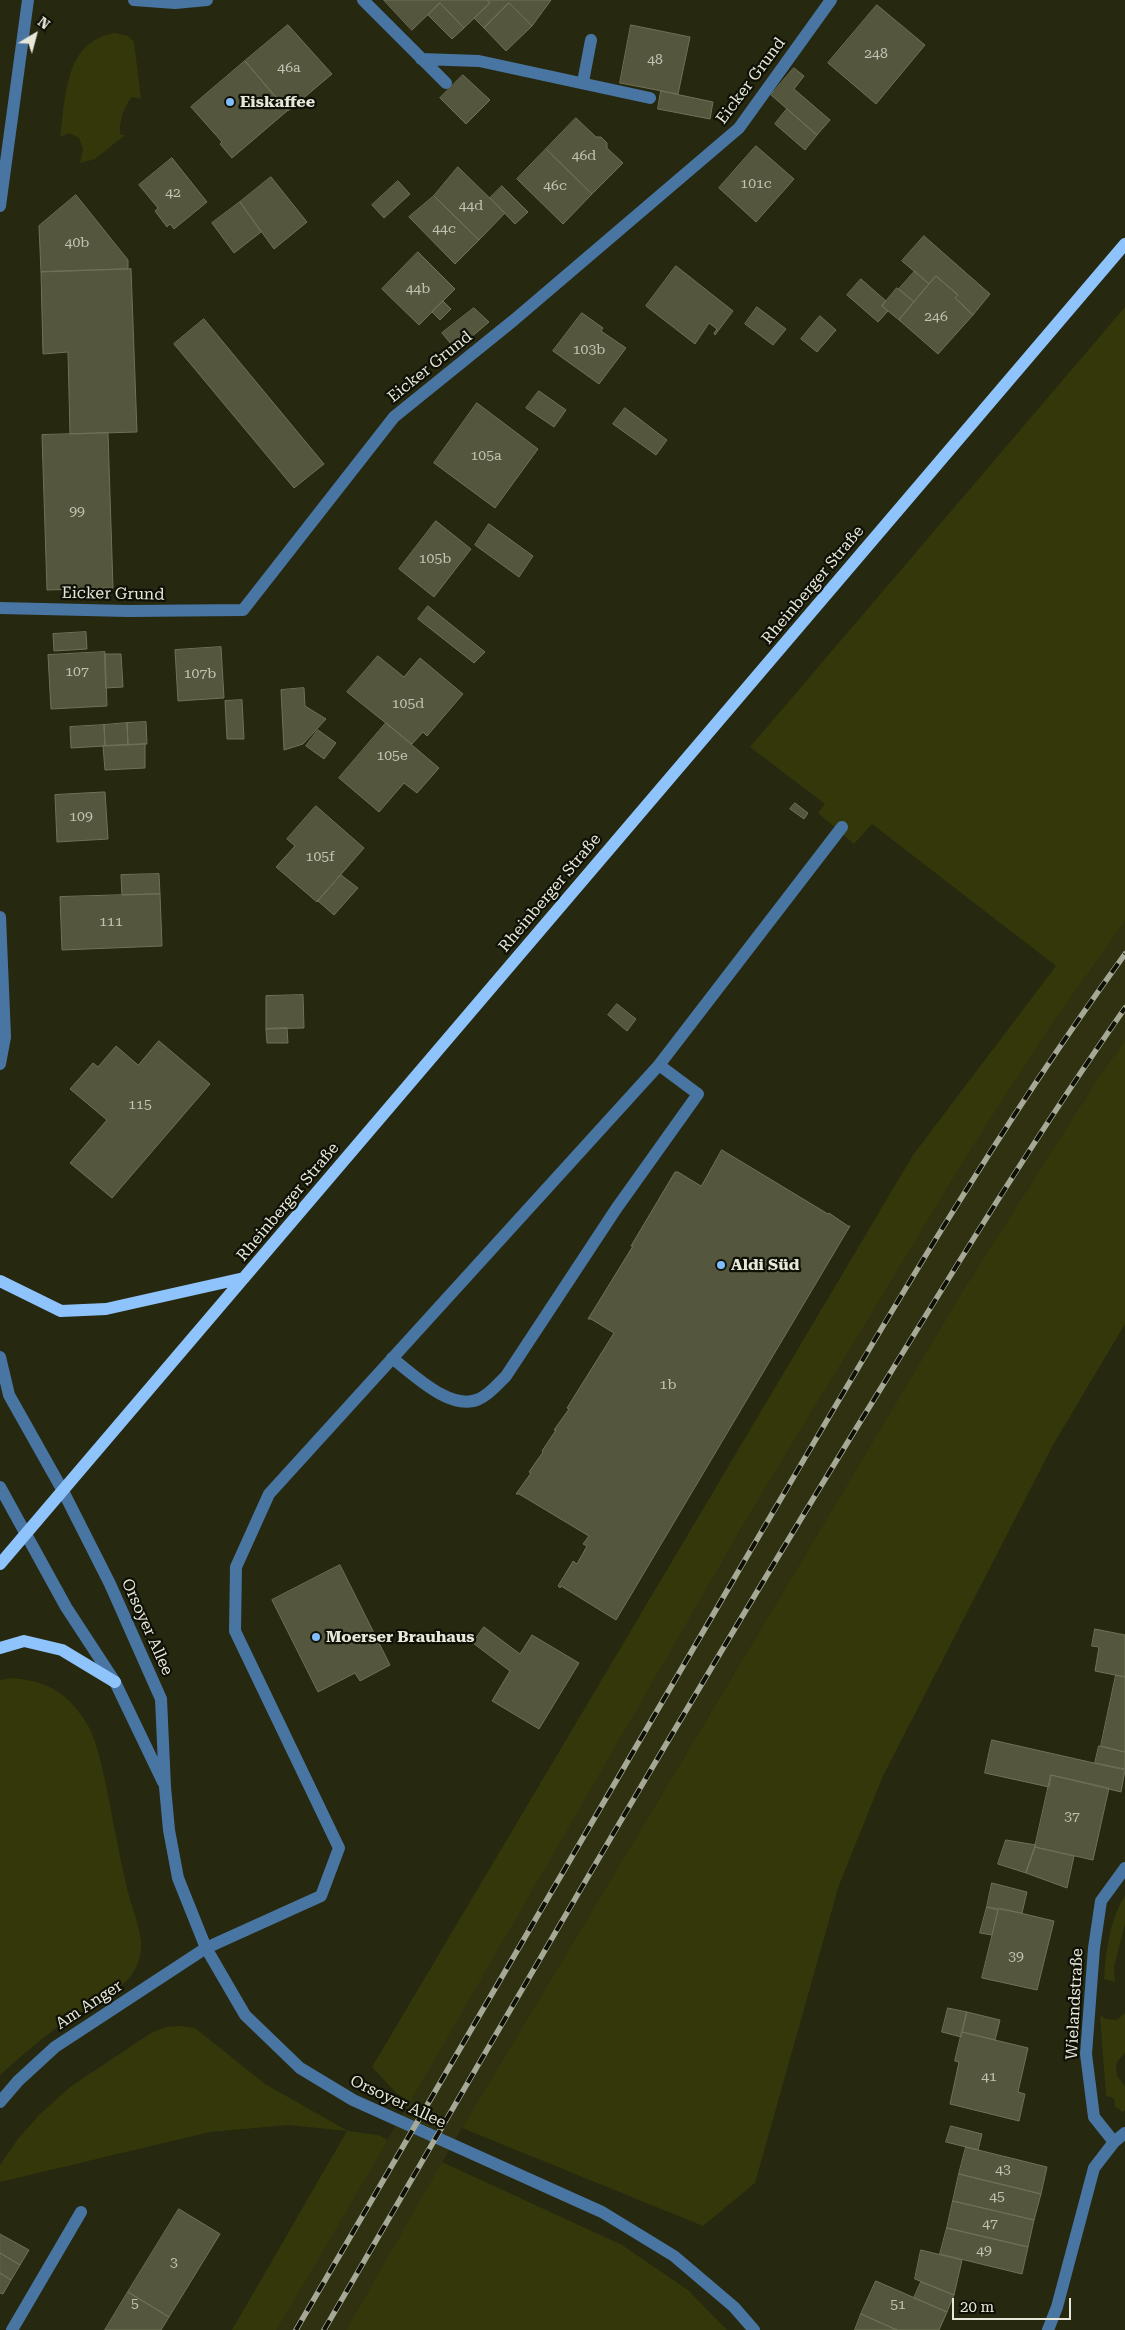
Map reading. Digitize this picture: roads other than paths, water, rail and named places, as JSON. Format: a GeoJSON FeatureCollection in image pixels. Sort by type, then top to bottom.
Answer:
{"type":"FeatureCollection","features":[{"type":"Feature","properties":{"kind":"main road","name":"Rheinberger Straße"},"geometry":{"type":"LineString","coordinates":[[0,1564],[1125,244]]}},
{"type":"Feature","properties":{"kind":"main road"},"geometry":{"type":"LineString","coordinates":[[0,1281],[60,1311],[106,1309],[244,1278]]}},
{"type":"Feature","properties":{"kind":"main road"},"geometry":{"type":"LineString","coordinates":[[0,1648],[24,1641],[62,1650],[115,1682]]}},
{"type":"Feature","properties":{"kind":"street"},"geometry":{"type":"LineString","coordinates":[[0,206],[28,0]]}},
{"type":"Feature","properties":{"kind":"street"},"geometry":{"type":"LineString","coordinates":[[134,0],[175,4],[207,0]]}},
{"type":"Feature","properties":{"kind":"street"},"geometry":{"type":"LineString","coordinates":[[363,0],[446,83]]}},
{"type":"Feature","properties":{"kind":"street","name":"Eicker Grund"},"geometry":{"type":"LineString","coordinates":[[0,608],[128,611],[243,610],[394,417],[521,314],[739,128],[831,0]]}},
{"type":"Feature","properties":{"kind":"street"},"geometry":{"type":"LineString","coordinates":[[582,82],[591,40]]}},
{"type":"Feature","properties":{"kind":"street"},"geometry":{"type":"LineString","coordinates":[[421,59],[479,61],[650,98]]}},
{"type":"Feature","properties":{"kind":"street","name":"Am Anger"},"geometry":{"type":"LineString","coordinates":[[0,2102],[18,2081],[55,2047],[206,1948],[321,1896],[339,1848],[236,1631],[236,1567],[268,1494],[658,1064],[842,827]]}},
{"type":"Feature","properties":{"kind":"street"},"geometry":{"type":"LineString","coordinates":[[0,917],[4,1037],[0,1064]]}},
{"type":"Feature","properties":{"kind":"street"},"geometry":{"type":"LineString","coordinates":[[392,1358],[443,1396],[469,1403],[481,1398],[506,1376],[616,1209],[698,1094],[658,1064]]}},
{"type":"Feature","properties":{"kind":"street"},"geometry":{"type":"LineString","coordinates":[[0,1357],[9,1395],[63,1491]]}},
{"type":"Feature","properties":{"kind":"street"},"geometry":{"type":"LineString","coordinates":[[0,1487],[27,1534]]}},
{"type":"Feature","properties":{"kind":"street","name":"Orsoyer Allee"},"geometry":{"type":"LineString","coordinates":[[63,1491],[110,1584],[161,1699],[169,1830],[178,1878],[206,1948],[245,2015],[300,2068],[353,2100],[602,2212],[674,2256],[734,2307],[754,2330]]}},
{"type":"Feature","properties":{"kind":"street","name":"Orsoyer Allee"},"geometry":{"type":"LineString","coordinates":[[27,1534],[66,1607],[115,1682],[165,1787]]}},
{"type":"Feature","properties":{"kind":"street","name":"Wielandstraße"},"geometry":{"type":"LineString","coordinates":[[1114,2142],[1094,2117],[1086,2054],[1094,1948],[1101,1901],[1125,1868]]}},
{"type":"Feature","properties":{"kind":"street"},"geometry":{"type":"LineString","coordinates":[[1048,2330],[1057,2307],[1094,2168],[1114,2142],[1125,2133]]}},
{"type":"Feature","properties":{"kind":"street"},"geometry":{"type":"LineString","coordinates":[[12,2330],[81,2212]]}},
{"type":"Feature","properties":{"kind":"railway"},"geometry":{"type":"LineString","coordinates":[[296,2330],[875,1339],[971,1182],[1072,1029],[1125,954]]}},
{"type":"Feature","properties":{"kind":"railway"},"geometry":{"type":"LineString","coordinates":[[324,2330],[721,1651],[988,1216],[1055,1111],[1125,1008]]}},
{"type":"Feature","properties":{"kind":"place","name":"Eiskaffee"},"geometry":{"type":"Point","coordinates":[230,102]}},
{"type":"Feature","properties":{"kind":"place","name":"Aldi Süd"},"geometry":{"type":"Point","coordinates":[721,1265]}},
{"type":"Feature","properties":{"kind":"place","name":"Moerser Brauhaus"},"geometry":{"type":"Point","coordinates":[316,1637]}}]}
